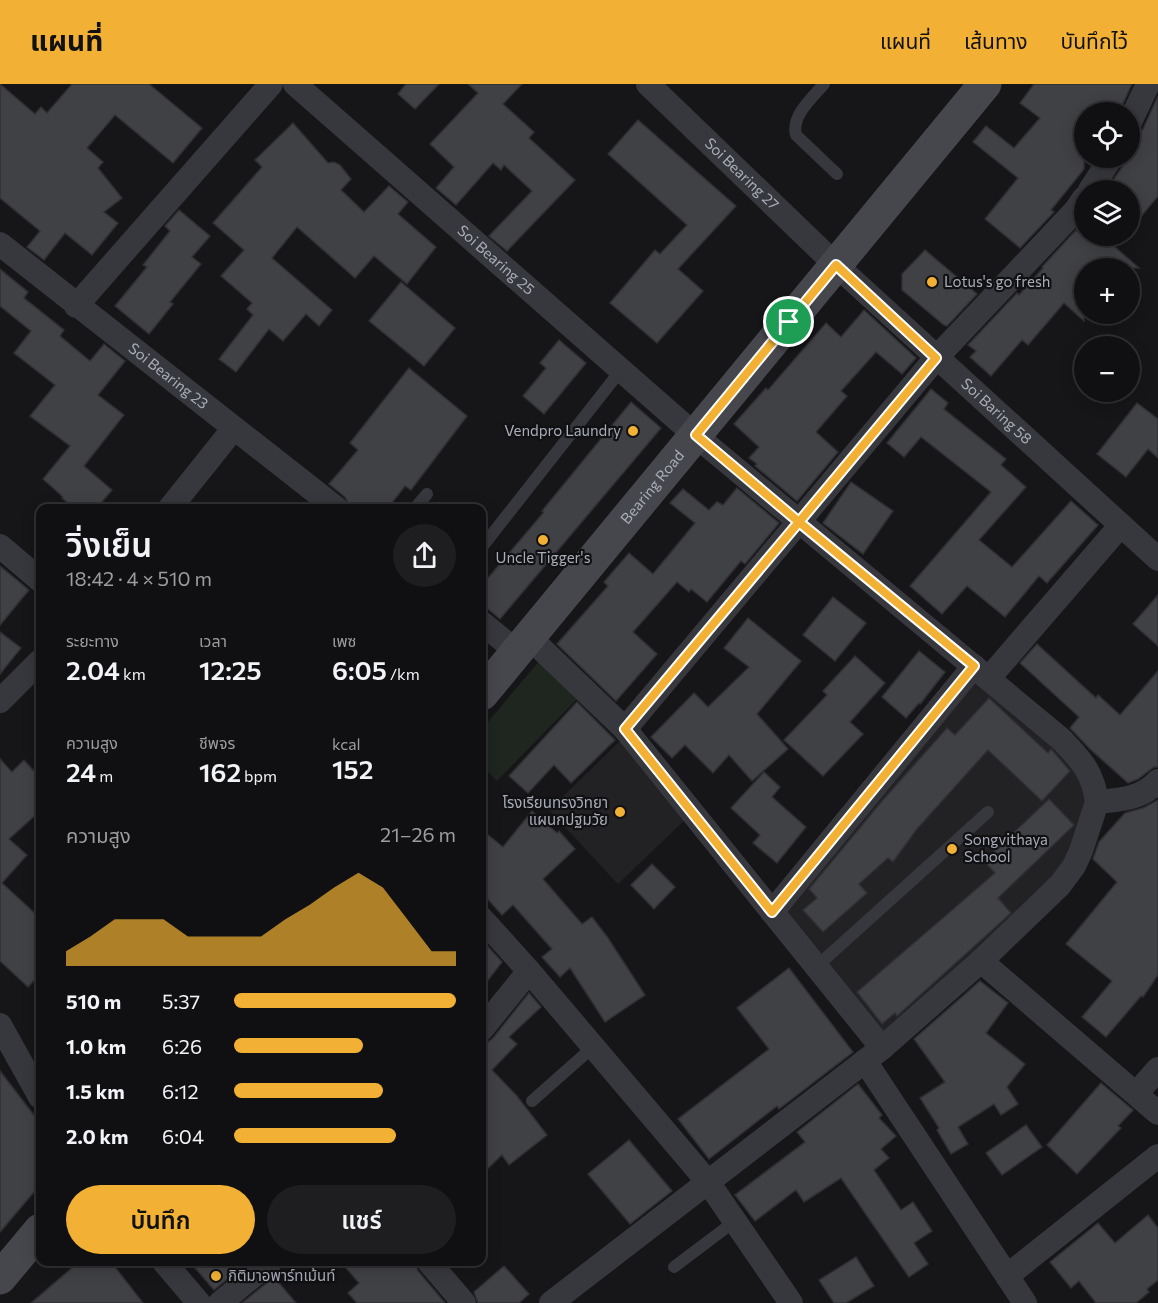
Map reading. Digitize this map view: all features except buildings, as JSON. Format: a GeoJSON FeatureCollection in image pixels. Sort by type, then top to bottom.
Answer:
{"type":"FeatureCollection","features":[{"type":"Feature","properties":{"kind":"main road","name":"Bearing Road"},"geometry":{"type":"LineString","coordinates":[[486,689],[985,84]]}},
{"type":"Feature","properties":{"kind":"main road"},"geometry":{"type":"LineString","coordinates":[[0,1278],[36,1235]]}},
{"type":"Feature","properties":{"kind":"street"},"geometry":{"type":"LineString","coordinates":[[76,306],[271,84]]}},
{"type":"Feature","properties":{"kind":"street","name":"Soi Bearing 25"},"geometry":{"type":"LineString","coordinates":[[296,84],[696,435],[1062,740],[1090,773],[1095,786],[1097,802]]}},
{"type":"Feature","properties":{"kind":"street","name":"Soi Bearing 27"},"geometry":{"type":"LineString","coordinates":[[648,84],[836,265]]}},
{"type":"Feature","properties":{"kind":"street"},"geometry":{"type":"LineString","coordinates":[[1139,102],[1148,84]]}},
{"type":"Feature","properties":{"kind":"street"},"geometry":{"type":"LineString","coordinates":[[625,729],[936,358],[1074,212]]}},
{"type":"Feature","properties":{"kind":"street","name":"Soi Bearing 23"},"geometry":{"type":"LineString","coordinates":[[0,244],[331,504]]}},
{"type":"Feature","properties":{"kind":"street","name":"Soi Baring 58"},"geometry":{"type":"LineString","coordinates":[[836,265],[1158,560]]}},
{"type":"Feature","properties":{"kind":"street"},"geometry":{"type":"LineString","coordinates":[[173,504],[234,428]]}},
{"type":"Feature","properties":{"kind":"street"},"geometry":{"type":"LineString","coordinates":[[772,912],[981,672],[1121,525]]}},
{"type":"Feature","properties":{"kind":"street"},"geometry":{"type":"LineString","coordinates":[[0,546],[36,577]]}},
{"type":"Feature","properties":{"kind":"street"},"geometry":{"type":"LineString","coordinates":[[486,625],[523,644],[625,729],[816,967],[874,1054],[1025,1303]]}},
{"type":"Feature","properties":{"kind":"street"},"geometry":{"type":"LineString","coordinates":[[0,700],[36,665]]}},
{"type":"Feature","properties":{"kind":"street"},"geometry":{"type":"LineString","coordinates":[[550,1303],[874,1054],[981,961],[1060,885],[1074,866],[1097,802],[1133,797],[1158,781]]}},
{"type":"Feature","properties":{"kind":"street"},"geometry":{"type":"LineString","coordinates":[[486,923],[529,970],[708,1182],[791,1303]]}},
{"type":"Feature","properties":{"kind":"street"},"geometry":{"type":"LineString","coordinates":[[981,961],[1158,1113]]}},
{"type":"Feature","properties":{"kind":"street"},"geometry":{"type":"LineString","coordinates":[[486,1024],[529,970]]}},
{"type":"Feature","properties":{"kind":"street"},"geometry":{"type":"LineString","coordinates":[[0,1025],[36,1090]]}},
{"type":"Feature","properties":{"kind":"street"},"geometry":{"type":"LineString","coordinates":[[1137,1093],[1158,1069]]}},
{"type":"Feature","properties":{"kind":"street"},"geometry":{"type":"LineString","coordinates":[[1007,1276],[1158,1156]]}},
{"type":"Feature","properties":{"kind":"street"},"geometry":{"type":"LineString","coordinates":[[167,1266],[199,1303]]}},
{"type":"Feature","properties":{"kind":"street"},"geometry":{"type":"LineString","coordinates":[[220,1303],[265,1266]]}},
{"type":"Feature","properties":{"kind":"street"},"geometry":{"type":"LineString","coordinates":[[432,1266],[464,1303]]}},
{"type":"Feature","properties":{"kind":"lane"},"geometry":{"type":"LineString","coordinates":[[824,84],[797,117],[794,127],[796,135],[837,174]]}},
{"type":"Feature","properties":{"kind":"lane"},"geometry":{"type":"LineString","coordinates":[[486,542],[621,370]]}},
{"type":"Feature","properties":{"kind":"lane"},"geometry":{"type":"LineString","coordinates":[[419,504],[427,495]]}},
{"type":"Feature","properties":{"kind":"lane"},"geometry":{"type":"LineString","coordinates":[[816,967],[988,812]]}},
{"type":"Feature","properties":{"kind":"lane"},"geometry":{"type":"LineString","coordinates":[[532,1101],[593,1047]]}},
{"type":"Feature","properties":{"kind":"lane"},"geometry":{"type":"LineString","coordinates":[[674,1267],[735,1221]]}},
{"type":"Feature","properties":{"kind":"shaded area"},"geometry":{"type":"Polygon","coordinates":[[[540,660],[578,698],[497,781],[486,770],[486,724],[540,660]]]}},
{"type":"Feature","properties":{"kind":"shaded area","name":"Songvithaya School"},"geometry":{"type":"Polygon","coordinates":[[[974,675],[1073,765],[1085,787],[1085,814],[1079,838],[1042,893],[882,1036],[781,909],[974,675]]]}},
{"type":"Feature","properties":{"kind":"shaded area","name":"โรงเรียนทรงวิทยา แผนกปฐมวัย"},"geometry":{"type":"Polygon","coordinates":[[[622,739],[692,813],[618,884],[549,810],[622,739]]]}},
{"type":"Feature","properties":{"kind":"place","name":"Lotus's go fresh"},"geometry":{"type":"Point","coordinates":[932,282]}},
{"type":"Feature","properties":{"kind":"place","name":"Vendpro Laundry"},"geometry":{"type":"Point","coordinates":[633,431]}},
{"type":"Feature","properties":{"kind":"place","name":"Uncle Tigger's"},"geometry":{"type":"Point","coordinates":[543,540]}},
{"type":"Feature","properties":{"kind":"place","name":"โรงเรียนทรงวิทยา แผนกปฐมวัย"},"geometry":{"type":"Point","coordinates":[620,812]}},
{"type":"Feature","properties":{"kind":"place","name":"Songvithaya School"},"geometry":{"type":"Point","coordinates":[952,849]}},
{"type":"Feature","properties":{"kind":"place","name":"กิติมาอพาร์ทเม้นท์"},"geometry":{"type":"Point","coordinates":[216,1276]}},
{"type":"Feature","properties":{"kind":"route"},"geometry":{"type":"LineString","coordinates":[[789,322],[696,435],[799,522],[625,729],[772,912],[974,666],[799,522],[936,358],[836,265],[789,322]]}}]}
